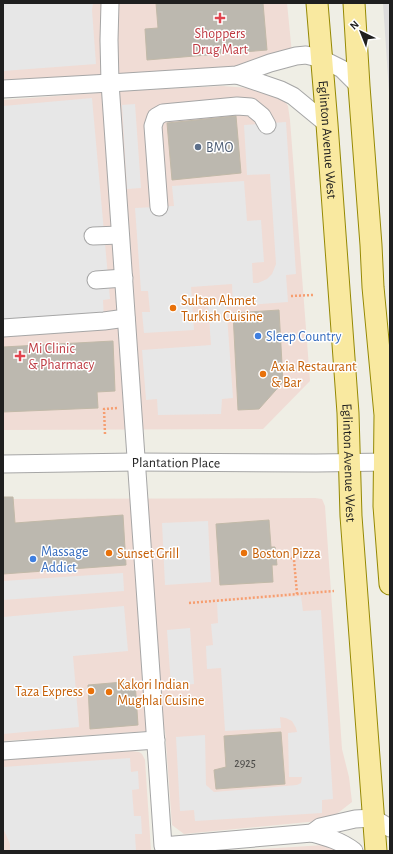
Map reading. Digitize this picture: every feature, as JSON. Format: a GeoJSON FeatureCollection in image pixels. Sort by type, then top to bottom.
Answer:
{"type":"FeatureCollection","features":[{"type":"Feature","properties":{"kind":"main road","name":"Eglinton Avenue West"},"geometry":{"type":"LineString","coordinates":[[317,3],[348,413],[352,524],[382,823],[376,851]]}},
{"type":"Feature","properties":{"kind":"main road"},"geometry":{"type":"LineString","coordinates":[[354,3],[373,287],[385,415],[387,462],[384,506],[390,584]]}},
{"type":"Feature","properties":{"kind":"street"},"geometry":{"type":"LineString","coordinates":[[110,3],[110,83],[163,846],[312,833],[331,838],[346,845],[354,851]]}},
{"type":"Feature","properties":{"kind":"street"},"geometry":{"type":"LineString","coordinates":[[3,89],[237,75],[270,63],[306,55],[322,59],[342,69],[359,86]]}},
{"type":"Feature","properties":{"kind":"street"},"geometry":{"type":"LineString","coordinates":[[237,75],[293,96],[327,124]]}},
{"type":"Feature","properties":{"kind":"street"},"geometry":{"type":"LineString","coordinates":[[159,207],[153,126],[156,117],[163,113],[237,106],[252,107],[262,116],[267,125]]}},
{"type":"Feature","properties":{"kind":"street"},"geometry":{"type":"LineString","coordinates":[[93,236],[120,234]]}},
{"type":"Feature","properties":{"kind":"street"},"geometry":{"type":"LineString","coordinates":[[96,280],[124,278]]}},
{"type":"Feature","properties":{"kind":"street"},"geometry":{"type":"LineString","coordinates":[[3,328],[104,321],[126,318]]}},
{"type":"Feature","properties":{"kind":"street","name":"Plantation Place"},"geometry":{"type":"LineString","coordinates":[[3,464],[136,462],[387,462]]}},
{"type":"Feature","properties":{"kind":"street"},"geometry":{"type":"LineString","coordinates":[[3,750],[156,740]]}},
{"type":"Feature","properties":{"kind":"street"},"geometry":{"type":"LineString","coordinates":[[312,833],[320,827],[355,819],[382,823]]}},
{"type":"Feature","properties":{"kind":"path"},"geometry":{"type":"LineString","coordinates":[[291,296],[313,295]]}},
{"type":"Feature","properties":{"kind":"path"},"geometry":{"type":"LineString","coordinates":[[105,434],[104,409],[132,407]]}},
{"type":"Feature","properties":{"kind":"path"},"geometry":{"type":"LineString","coordinates":[[276,556],[288,555],[294,560],[297,594]]}},
{"type":"Feature","properties":{"kind":"path"},"geometry":{"type":"LineString","coordinates":[[189,603],[334,591]]}},
{"type":"Feature","properties":{"kind":"shaded area"},"geometry":{"type":"Polygon","coordinates":[[[3,3],[287,3],[293,64],[3,86],[3,3]]]}},
{"type":"Feature","properties":{"kind":"shaded area"},"geometry":{"type":"Polygon","coordinates":[[[3,3],[93,3],[92,10],[96,64],[3,71],[3,3]]]}},
{"type":"Feature","properties":{"kind":"shaded area"},"geometry":{"type":"Polygon","coordinates":[[[383,3],[390,3],[390,107],[383,3]]]}},
{"type":"Feature","properties":{"kind":"shaded area"},"geometry":{"type":"Polygon","coordinates":[[[222,86],[261,89],[280,94],[288,106],[310,381],[263,429],[3,430],[3,100],[123,91],[222,86]]]}},
{"type":"Feature","properties":{"kind":"shaded area"},"geometry":{"type":"Polygon","coordinates":[[[92,98],[110,299],[103,300],[104,321],[3,328],[3,106],[92,98]]]}},
{"type":"Feature","properties":{"kind":"shaded area"},"geometry":{"type":"Polygon","coordinates":[[[135,104],[141,188],[127,189],[122,105],[135,104]]]}},
{"type":"Feature","properties":{"kind":"shaded area"},"geometry":{"type":"Polygon","coordinates":[[[286,122],[296,274],[286,275],[288,302],[233,306],[232,284],[191,287],[194,330],[144,333],[142,312],[150,312],[148,291],[141,291],[135,208],[174,206],[172,186],[244,181],[247,221],[261,220],[264,262],[252,263],[253,283],[258,283],[267,279],[272,274],[276,264],[270,174],[247,175],[244,125],[286,122]]]}},
{"type":"Feature","properties":{"kind":"shaded area"},"geometry":{"type":"Polygon","coordinates":[[[226,301],[233,398],[222,399],[221,414],[158,415],[157,399],[146,400],[142,350],[211,345],[208,303],[226,301]]]}},
{"type":"Feature","properties":{"kind":"shaded area"},"geometry":{"type":"Polygon","coordinates":[[[3,499],[322,499],[325,506],[342,749],[349,777],[352,802],[329,820],[184,834],[172,825],[165,730],[3,741],[3,499]]]}},
{"type":"Feature","properties":{"kind":"shaded area"},"geometry":{"type":"Polygon","coordinates":[[[208,521],[211,582],[165,585],[162,523],[208,521]]]}},
{"type":"Feature","properties":{"kind":"shaded area"},"geometry":{"type":"Polygon","coordinates":[[[123,573],[124,591],[3,600],[3,581],[123,573]]]}},
{"type":"Feature","properties":{"kind":"shaded area"},"geometry":{"type":"Polygon","coordinates":[[[301,596],[303,611],[321,610],[333,799],[322,800],[322,813],[195,821],[194,810],[180,811],[176,737],[205,735],[206,785],[214,792],[297,785],[301,783],[302,777],[289,777],[288,733],[297,732],[292,721],[280,717],[281,728],[225,731],[221,668],[207,669],[206,646],[213,645],[211,624],[218,623],[217,602],[301,596]]]}},
{"type":"Feature","properties":{"kind":"shaded area"},"geometry":{"type":"Polygon","coordinates":[[[124,606],[128,651],[73,656],[79,727],[3,734],[3,617],[124,606]]]}},
{"type":"Feature","properties":{"kind":"shaded area"},"geometry":{"type":"Polygon","coordinates":[[[190,628],[194,684],[171,686],[167,630],[190,628]]]}},
{"type":"Feature","properties":{"kind":"shaded area"},"geometry":{"type":"Polygon","coordinates":[[[132,751],[142,754],[145,760],[151,851],[3,851],[3,760],[132,751]]]}},
{"type":"Feature","properties":{"kind":"shaded area"},"geometry":{"type":"Polygon","coordinates":[[[130,758],[131,772],[138,771],[139,789],[132,790],[134,816],[141,816],[142,834],[135,834],[136,851],[10,851],[10,844],[3,828],[3,767],[130,758]]]}},
{"type":"Feature","properties":{"kind":"shaded area"},"geometry":{"type":"Polygon","coordinates":[[[324,845],[345,851],[231,851],[324,845]]]}},
{"type":"Feature","properties":{"kind":"building"},"geometry":{"type":"Polygon","coordinates":[[[156,3],[263,3],[267,50],[147,60],[145,29],[158,28],[156,3]]]}},
{"type":"Feature","properties":{"kind":"building"},"geometry":{"type":"Polygon","coordinates":[[[236,116],[241,173],[172,180],[167,123],[236,116]]]}},
{"type":"Feature","properties":{"kind":"building"},"geometry":{"type":"Polygon","coordinates":[[[279,310],[283,382],[259,409],[238,410],[233,313],[279,310]]]}},
{"type":"Feature","properties":{"kind":"building"},"geometry":{"type":"Polygon","coordinates":[[[113,341],[115,391],[97,392],[98,408],[3,412],[3,347],[113,341]]]}},
{"type":"Feature","properties":{"kind":"building"},"geometry":{"type":"Polygon","coordinates":[[[3,497],[13,497],[15,523],[123,515],[126,565],[3,574],[3,497]]]}},
{"type":"Feature","properties":{"kind":"building"},"geometry":{"type":"Polygon","coordinates":[[[269,520],[271,547],[275,547],[277,565],[272,565],[273,582],[220,585],[216,524],[269,520]]]}},
{"type":"Feature","properties":{"kind":"building"},"geometry":{"type":"Polygon","coordinates":[[[135,681],[138,725],[90,729],[88,685],[135,681]]]}},
{"type":"Feature","properties":{"kind":"building"},"geometry":{"type":"Polygon","coordinates":[[[281,732],[285,784],[216,789],[214,770],[226,767],[224,736],[281,732]]]}},
{"type":"Feature","properties":{"kind":"place","name":"Shoppers Drug Mart"},"geometry":{"type":"Point","coordinates":[220,18]}},
{"type":"Feature","properties":{"kind":"place","name":"BMO"},"geometry":{"type":"Point","coordinates":[198,147]}},
{"type":"Feature","properties":{"kind":"place","name":"Sultan Ahmet Turkish Cuisine"},"geometry":{"type":"Point","coordinates":[173,308]}},
{"type":"Feature","properties":{"kind":"place","name":"Sleep Country"},"geometry":{"type":"Point","coordinates":[258,336]}},
{"type":"Feature","properties":{"kind":"place","name":"Mi Clinic & Pharmacy"},"geometry":{"type":"Point","coordinates":[20,356]}},
{"type":"Feature","properties":{"kind":"place","name":"Axia Restaurant & Bar"},"geometry":{"type":"Point","coordinates":[263,374]}},
{"type":"Feature","properties":{"kind":"place","name":"Sunset Grill"},"geometry":{"type":"Point","coordinates":[109,553]}},
{"type":"Feature","properties":{"kind":"place","name":"Boston Pizza"},"geometry":{"type":"Point","coordinates":[244,553]}},
{"type":"Feature","properties":{"kind":"place","name":"Massage Addict"},"geometry":{"type":"Point","coordinates":[33,559]}},
{"type":"Feature","properties":{"kind":"place","name":"Taza Express"},"geometry":{"type":"Point","coordinates":[91,691]}},
{"type":"Feature","properties":{"kind":"place","name":"Kakori Indian Mughlai Cuisine"},"geometry":{"type":"Point","coordinates":[109,692]}}]}
